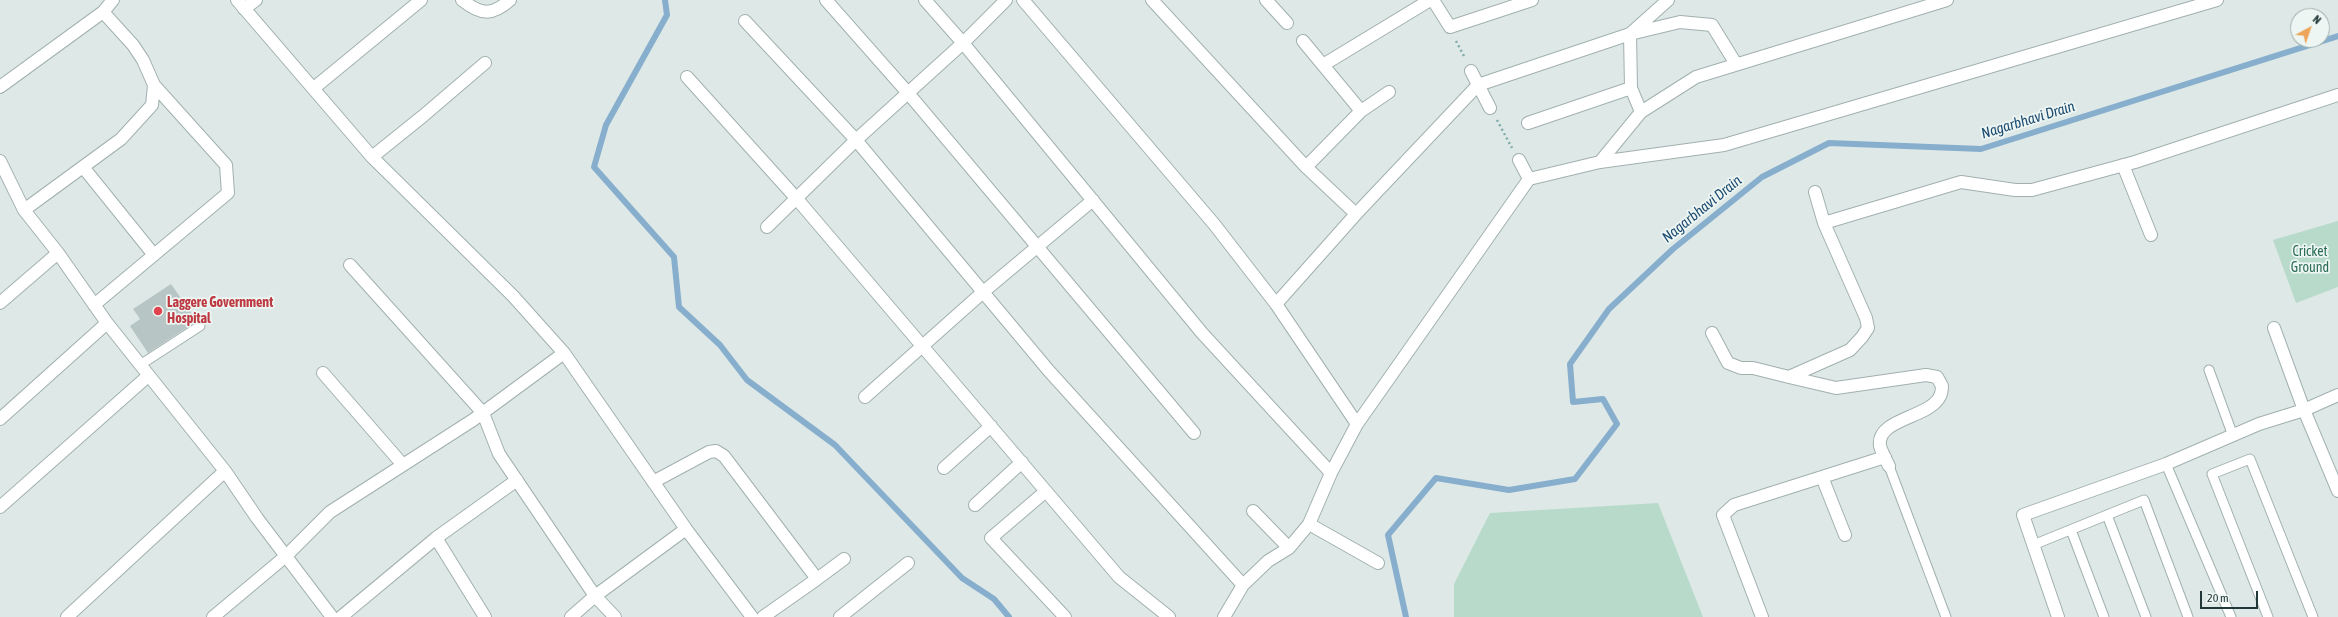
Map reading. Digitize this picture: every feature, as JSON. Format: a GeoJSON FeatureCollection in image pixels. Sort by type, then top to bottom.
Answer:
{"type":"FeatureCollection","features":[{"type":"Feature","properties":{"kind":"street"},"geometry":{"type":"LineString","coordinates":[[0,88],[103,12],[113,0]]}},
{"type":"Feature","properties":{"kind":"street"},"geometry":{"type":"LineString","coordinates":[[256,0],[240,4],[372,157],[513,296],[564,353],[686,529],[752,617]]}},
{"type":"Feature","properties":{"kind":"street"},"geometry":{"type":"LineString","coordinates":[[314,88],[421,0]]}},
{"type":"Feature","properties":{"kind":"street"},"geometry":{"type":"LineString","coordinates":[[462,0],[472,8],[486,12],[498,10],[510,0]]}},
{"type":"Feature","properties":{"kind":"street"},"geometry":{"type":"LineString","coordinates":[[826,0],[908,93],[1147,379],[1194,433]]}},
{"type":"Feature","properties":{"kind":"street"},"geometry":{"type":"LineString","coordinates":[[925,0],[963,43],[1202,333],[1330,473]]}},
{"type":"Feature","properties":{"kind":"street"},"geometry":{"type":"LineString","coordinates":[[767,227],[856,140],[963,43],[1006,0]]}},
{"type":"Feature","properties":{"kind":"street"},"geometry":{"type":"LineString","coordinates":[[1023,0],[1214,224],[1276,304],[1357,424]]}},
{"type":"Feature","properties":{"kind":"street"},"geometry":{"type":"LineString","coordinates":[[1152,0],[1306,167],[1356,214]]}},
{"type":"Feature","properties":{"kind":"street"},"geometry":{"type":"LineString","coordinates":[[1266,0],[1287,23]]}},
{"type":"Feature","properties":{"kind":"street"},"geometry":{"type":"LineString","coordinates":[[1323,65],[1432,0],[1450,27],[1532,0]]}},
{"type":"Feature","properties":{"kind":"street"},"geometry":{"type":"LineString","coordinates":[[1641,112],[1631,88],[1630,34],[1668,0]]}},
{"type":"Feature","properties":{"kind":"street"},"geometry":{"type":"LineString","coordinates":[[1600,162],[1641,112],[1696,77],[1947,0]]}},
{"type":"Feature","properties":{"kind":"street"},"geometry":{"type":"LineString","coordinates":[[1224,617],[1243,585],[1268,561],[1289,548],[1309,524],[1330,473],[1357,424],[1529,180],[1600,162],[1724,145],[2217,0]]}},
{"type":"Feature","properties":{"kind":"street"},"geometry":{"type":"LineString","coordinates":[[94,305],[228,193],[226,165],[154,85],[143,60],[133,45],[103,12]]}},
{"type":"Feature","properties":{"kind":"street"},"geometry":{"type":"LineString","coordinates":[[745,20],[856,140],[982,293],[1049,371],[1243,585]]}},
{"type":"Feature","properties":{"kind":"street"},"geometry":{"type":"LineString","coordinates":[[1276,304],[1356,214],[1478,85],[1630,34],[1680,22],[1712,25],[1736,64]]}},
{"type":"Feature","properties":{"kind":"street"},"geometry":{"type":"LineString","coordinates":[[1303,41],[1361,111]]}},
{"type":"Feature","properties":{"kind":"street"},"geometry":{"type":"LineString","coordinates":[[372,157],[485,63]]}},
{"type":"Feature","properties":{"kind":"street"},"geometry":{"type":"LineString","coordinates":[[1471,71],[1490,108]]}},
{"type":"Feature","properties":{"kind":"street"},"geometry":{"type":"LineString","coordinates":[[687,77],[797,199],[1119,577],[1169,617]]}},
{"type":"Feature","properties":{"kind":"street"},"geometry":{"type":"LineString","coordinates":[[24,210],[121,139],[152,104],[154,85]]}},
{"type":"Feature","properties":{"kind":"street"},"geometry":{"type":"LineString","coordinates":[[1528,124],[1631,88]]}},
{"type":"Feature","properties":{"kind":"street"},"geometry":{"type":"LineString","coordinates":[[1306,167],[1361,111],[1389,92]]}},
{"type":"Feature","properties":{"kind":"street"},"geometry":{"type":"LineString","coordinates":[[1824,223],[1961,182],[2015,190],[2032,190],[2123,165],[2338,95]]}},
{"type":"Feature","properties":{"kind":"street"},"geometry":{"type":"LineString","coordinates":[[1519,160],[1529,180]]}},
{"type":"Feature","properties":{"kind":"street"},"geometry":{"type":"LineString","coordinates":[[0,161],[24,210],[58,253],[106,323],[225,471],[332,617]]}},
{"type":"Feature","properties":{"kind":"street"},"geometry":{"type":"LineString","coordinates":[[2123,165],[2151,235]]}},
{"type":"Feature","properties":{"kind":"street"},"geometry":{"type":"LineString","coordinates":[[83,167],[154,255]]}},
{"type":"Feature","properties":{"kind":"street"},"geometry":{"type":"LineString","coordinates":[[1789,377],[1850,350],[1868,328],[1866,318],[1824,223],[1814,192]]}},
{"type":"Feature","properties":{"kind":"street"},"geometry":{"type":"LineString","coordinates":[[865,397],[982,293],[1093,200]]}},
{"type":"Feature","properties":{"kind":"street"},"geometry":{"type":"LineString","coordinates":[[0,304],[58,253]]}},
{"type":"Feature","properties":{"kind":"street"},"geometry":{"type":"LineString","coordinates":[[350,265],[483,413],[499,454],[595,596],[615,617]]}},
{"type":"Feature","properties":{"kind":"street"},"geometry":{"type":"LineString","coordinates":[[0,419],[106,323]]}},
{"type":"Feature","properties":{"kind":"street"},"geometry":{"type":"LineString","coordinates":[[2274,328],[2304,410],[2338,491]]}},
{"type":"Feature","properties":{"kind":"street"},"geometry":{"type":"LineString","coordinates":[[1712,333],[1728,363],[1741,368],[1753,368],[1836,388],[1926,375],[1937,377],[1942,386],[1939,398],[1924,411],[1887,428],[1880,437],[1880,446],[1887,462],[1822,477],[1734,505],[1723,515],[1762,617]]}},
{"type":"Feature","properties":{"kind":"street"},"geometry":{"type":"LineString","coordinates":[[213,617],[286,556],[330,512],[483,413],[564,353]]}},
{"type":"Feature","properties":{"kind":"street"},"geometry":{"type":"LineString","coordinates":[[323,373],[403,465]]}},
{"type":"Feature","properties":{"kind":"street"},"geometry":{"type":"LineString","coordinates":[[0,507],[148,376]]}},
{"type":"Feature","properties":{"kind":"street"},"geometry":{"type":"LineString","coordinates":[[2058,617],[2023,515],[2166,464],[2259,424],[2304,410],[2338,395]]}},
{"type":"Feature","properties":{"kind":"street"},"geometry":{"type":"LineString","coordinates":[[944,468],[991,426]]}},
{"type":"Feature","properties":{"kind":"street"},"geometry":{"type":"LineString","coordinates":[[653,482],[709,452],[716,451],[724,456],[817,579]]}},
{"type":"Feature","properties":{"kind":"street"},"geometry":{"type":"LineString","coordinates":[[975,505],[1022,462]]}},
{"type":"Feature","properties":{"kind":"street"},"geometry":{"type":"LineString","coordinates":[[67,617],[225,471]]}},
{"type":"Feature","properties":{"kind":"street"},"geometry":{"type":"LineString","coordinates":[[1822,477],[1845,535]]}},
{"type":"Feature","properties":{"kind":"street"},"geometry":{"type":"LineString","coordinates":[[341,617],[436,538],[517,480]]}},
{"type":"Feature","properties":{"kind":"street"},"geometry":{"type":"LineString","coordinates":[[1046,491],[992,538],[1065,617]]}},
{"type":"Feature","properties":{"kind":"street"},"geometry":{"type":"LineString","coordinates":[[1253,511],[1289,548]]}},
{"type":"Feature","properties":{"kind":"street"},"geometry":{"type":"LineString","coordinates":[[1309,524],[1378,563]]}},
{"type":"Feature","properties":{"kind":"street"},"geometry":{"type":"LineString","coordinates":[[571,617],[595,596],[686,529]]}},
{"type":"Feature","properties":{"kind":"street"},"geometry":{"type":"LineString","coordinates":[[436,538],[485,617]]}},
{"type":"Feature","properties":{"kind":"street"},"geometry":{"type":"LineString","coordinates":[[764,617],[844,559]]}},
{"type":"Feature","properties":{"kind":"street"},"geometry":{"type":"LineString","coordinates":[[840,617],[908,563]]}},
{"type":"Feature","properties":{"kind":"lane"},"geometry":{"type":"LineString","coordinates":[[140,365],[200,326]]}},
{"type":"Feature","properties":{"kind":"lane"},"geometry":{"type":"LineString","coordinates":[[2208,370],[2233,436]]}},
{"type":"Feature","properties":{"kind":"lane"},"geometry":{"type":"LineString","coordinates":[[2268,617],[2212,474],[2250,458],[2313,617]]}},
{"type":"Feature","properties":{"kind":"lane"},"geometry":{"type":"LineString","coordinates":[[1887,462],[1946,617]]}},
{"type":"Feature","properties":{"kind":"lane"},"geometry":{"type":"LineString","coordinates":[[2166,464],[2230,617]]}},
{"type":"Feature","properties":{"kind":"lane"},"geometry":{"type":"LineString","coordinates":[[2033,545],[2144,500],[2188,617]]}},
{"type":"Feature","properties":{"kind":"lane"},"geometry":{"type":"LineString","coordinates":[[2107,515],[2146,617]]}},
{"type":"Feature","properties":{"kind":"lane"},"geometry":{"type":"LineString","coordinates":[[2071,530],[2104,617]]}},
{"type":"Feature","properties":{"kind":"path"},"geometry":{"type":"LineString","coordinates":[[1450,27],[1471,71]]}},
{"type":"Feature","properties":{"kind":"path"},"geometry":{"type":"LineString","coordinates":[[1490,108],[1519,160]]}},
{"type":"Feature","properties":{"kind":"green space","name":"Cricket Ground"},"geometry":{"type":"Polygon","coordinates":[[[2338,221],[2338,287],[2296,303],[2273,240],[2338,221]]]}},
{"type":"Feature","properties":{"kind":"green space"},"geometry":{"type":"Polygon","coordinates":[[[1658,503],[1703,617],[1454,617],[1454,584],[1490,513],[1658,503]]]}},
{"type":"Feature","properties":{"kind":"building"},"geometry":{"type":"Polygon","coordinates":[[[171,284],[197,321],[148,353],[130,326],[140,319],[133,309],[171,284]]]}},
{"type":"Feature","properties":{"kind":"waterway"},"geometry":{"type":"LineString","coordinates":[[665,0],[667,15],[606,125],[594,167],[674,257],[679,307],[720,345],[747,380],[835,445],[962,578],[994,599],[1009,617]]}},
{"type":"Feature","properties":{"kind":"waterway","name":"Nagarbhavi Drain"},"geometry":{"type":"LineString","coordinates":[[1406,617],[1388,535],[1436,478],[1509,490],[1575,479],[1617,424],[1603,399],[1573,402],[1570,364],[1609,309],[1673,249],[1762,177],[1829,143],[1981,149],[2338,36]]}},
{"type":"Feature","properties":{"kind":"place","name":"Laggere Government Hospital"},"geometry":{"type":"Point","coordinates":[158,311]}}]}
